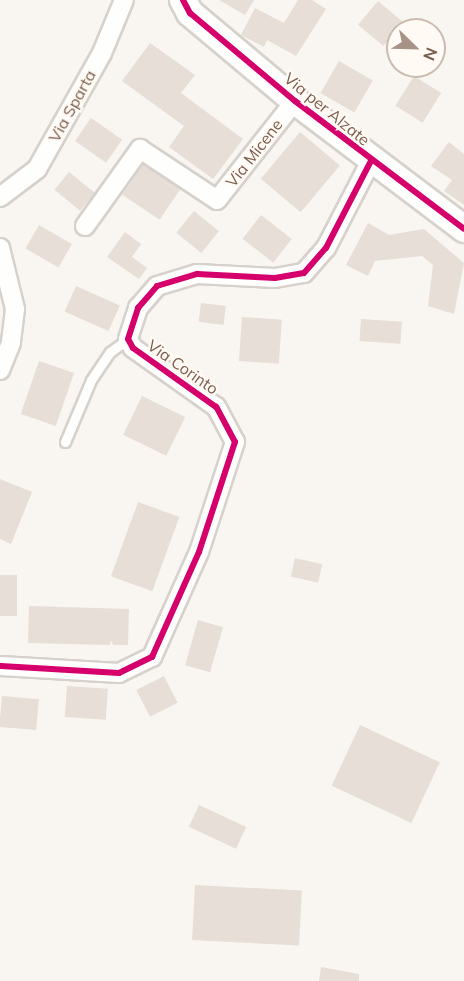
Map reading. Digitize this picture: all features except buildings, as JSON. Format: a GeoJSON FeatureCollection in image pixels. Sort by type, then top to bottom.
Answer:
{"type":"FeatureCollection","features":[{"type":"Feature","properties":{"kind":"street","name":"Via Sparta"},"geometry":{"type":"LineString","coordinates":[[0,197],[37,169],[102,53],[124,0]]}},
{"type":"Feature","properties":{"kind":"street","name":"Via per Alzate"},"geometry":{"type":"LineString","coordinates":[[183,0],[190,13],[295,101],[371,161],[464,229]]}},
{"type":"Feature","properties":{"kind":"street","name":"Via Micene"},"geometry":{"type":"LineString","coordinates":[[85,226],[140,149],[216,200],[295,101]]}},
{"type":"Feature","properties":{"kind":"street","name":"Via Corinto"},"geometry":{"type":"LineString","coordinates":[[1,666],[119,672],[152,657],[199,552],[235,442],[216,406],[133,348],[128,339],[138,308],[157,286],[197,274],[275,278],[304,273],[326,248],[371,161]]}},
{"type":"Feature","properties":{"kind":"street"},"geometry":{"type":"LineString","coordinates":[[0,248],[15,309],[11,343],[0,370]]}},
{"type":"Feature","properties":{"kind":"lane","name":"Via Corinto"},"geometry":{"type":"LineString","coordinates":[[65,442],[91,380],[110,352],[128,339]]}},
{"type":"Feature","properties":{"kind":"cycle path"},"geometry":{"type":"LineString","coordinates":[[183,0],[190,13],[295,101],[464,229]]}},
{"type":"Feature","properties":{"kind":"cycle path"},"geometry":{"type":"LineString","coordinates":[[1,666],[119,673],[152,657],[199,552],[235,442],[216,407],[133,348],[128,339],[138,308],[157,286],[197,274],[275,278],[304,273],[326,248],[371,161]]}}]}
